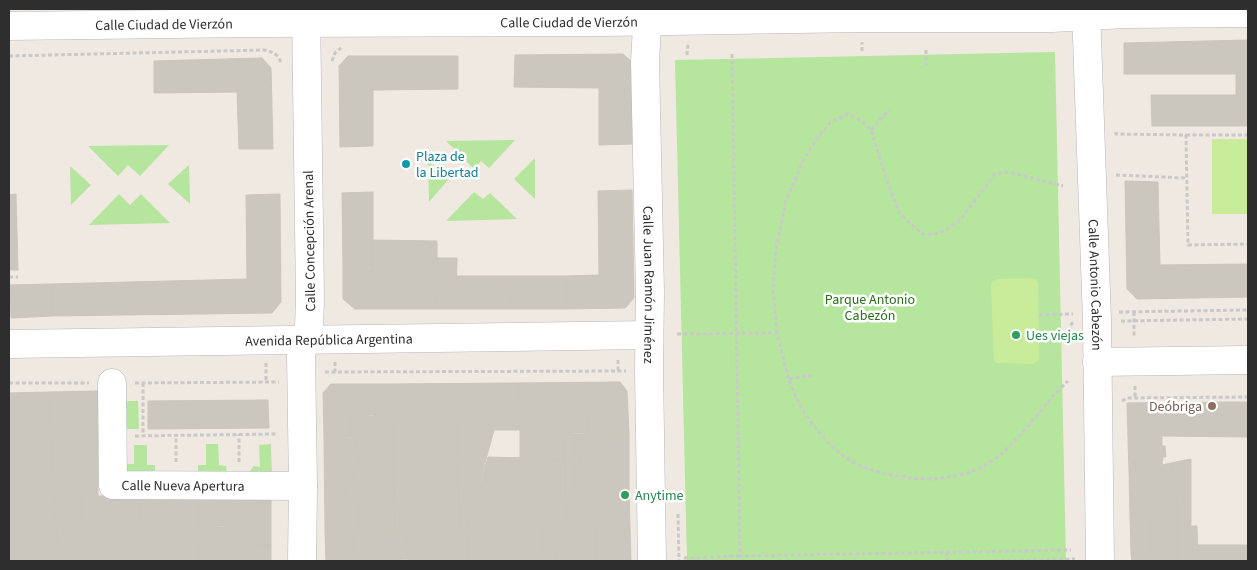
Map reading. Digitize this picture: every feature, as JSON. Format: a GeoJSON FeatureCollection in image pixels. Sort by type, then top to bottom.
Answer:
{"type":"FeatureCollection","features":[{"type":"Feature","properties":{"kind":"street","name":"Calle Ciudad de Vierzón"},"geometry":{"type":"LineString","coordinates":[[9,26],[306,16],[476,24],[648,15],[862,18],[1086,13],[1248,13]]}},
{"type":"Feature","properties":{"kind":"street","name":"Calle Antonio Cabezón"},"geometry":{"type":"LineString","coordinates":[[1086,13],[1097,312],[1100,561]]}},
{"type":"Feature","properties":{"kind":"street","name":"Calle Juan Ramón Jiménez"},"geometry":{"type":"LineString","coordinates":[[648,15],[645,62],[650,292],[652,561]]}},
{"type":"Feature","properties":{"kind":"street","name":"Calle Concepción Arenal"},"geometry":{"type":"LineString","coordinates":[[302,561],[303,486],[310,326],[306,16]]}},
{"type":"Feature","properties":{"kind":"street","name":"Avenida República Argentina"},"geometry":{"type":"LineString","coordinates":[[9,344],[308,360],[649,347]]}},
{"type":"Feature","properties":{"kind":"street"},"geometry":{"type":"LineString","coordinates":[[1098,362],[1248,360]]}},
{"type":"Feature","properties":{"kind":"street","name":"Calle Nueva Apertura"},"geometry":{"type":"LineString","coordinates":[[112,383],[113,485],[303,486]]}},
{"type":"Feature","properties":{"kind":"path"},"geometry":{"type":"LineString","coordinates":[[331,63],[336,52],[342,48],[349,47]]}},
{"type":"Feature","properties":{"kind":"path"},"geometry":{"type":"LineString","coordinates":[[9,56],[264,50]]}},
{"type":"Feature","properties":{"kind":"path"},"geometry":{"type":"LineString","coordinates":[[926,50],[926,65]]}},
{"type":"Feature","properties":{"kind":"path"},"geometry":{"type":"LineString","coordinates":[[732,54],[740,556]]}},
{"type":"Feature","properties":{"kind":"path"},"geometry":{"type":"LineString","coordinates":[[871,130],[889,110]]}},
{"type":"Feature","properties":{"kind":"path"},"geometry":{"type":"LineString","coordinates":[[1063,186],[1009,172],[995,174],[960,220],[946,230],[933,235],[922,234],[900,214],[888,184],[871,130],[861,120],[848,114],[831,122],[819,136],[805,157],[786,201],[776,248],[773,289],[777,333],[789,379],[799,402],[826,442],[866,469],[891,475],[922,479],[949,477],[991,462],[1016,440],[1068,381]]}},
{"type":"Feature","properties":{"kind":"path"},"geometry":{"type":"LineString","coordinates":[[1116,124],[1116,134],[1248,135]]}},
{"type":"Feature","properties":{"kind":"path"},"geometry":{"type":"LineString","coordinates":[[1186,135],[1188,245],[1248,244]]}},
{"type":"Feature","properties":{"kind":"path"},"geometry":{"type":"LineString","coordinates":[[1116,175],[1186,178]]}},
{"type":"Feature","properties":{"kind":"path"},"geometry":{"type":"LineString","coordinates":[[9,277],[18,277]]}},
{"type":"Feature","properties":{"kind":"path"},"geometry":{"type":"LineString","coordinates":[[1097,312],[1248,310]]}},
{"type":"Feature","properties":{"kind":"path"},"geometry":{"type":"LineString","coordinates":[[1039,315],[1066,314]]}},
{"type":"Feature","properties":{"kind":"path"},"geometry":{"type":"LineString","coordinates":[[677,334],[777,333]]}},
{"type":"Feature","properties":{"kind":"path"},"geometry":{"type":"LineString","coordinates":[[608,360],[649,347]]}},
{"type":"Feature","properties":{"kind":"path"},"geometry":{"type":"LineString","coordinates":[[266,364],[308,360],[345,363]]}},
{"type":"Feature","properties":{"kind":"path"},"geometry":{"type":"LineString","coordinates":[[308,360],[323,372],[618,371]]}},
{"type":"Feature","properties":{"kind":"path"},"geometry":{"type":"LineString","coordinates":[[789,379],[814,375]]}},
{"type":"Feature","properties":{"kind":"path"},"geometry":{"type":"LineString","coordinates":[[9,383],[276,382]]}},
{"type":"Feature","properties":{"kind":"path"},"geometry":{"type":"LineString","coordinates":[[143,383],[143,436]]}},
{"type":"Feature","properties":{"kind":"path"},"geometry":{"type":"LineString","coordinates":[[1120,410],[1122,401],[1127,398],[1248,397]]}},
{"type":"Feature","properties":{"kind":"path"},"geometry":{"type":"LineString","coordinates":[[112,436],[277,434]]}},
{"type":"Feature","properties":{"kind":"path"},"geometry":{"type":"LineString","coordinates":[[678,511],[679,561]]}},
{"type":"Feature","properties":{"kind":"path"},"geometry":{"type":"LineString","coordinates":[[684,558],[1071,550]]}},
{"type":"Feature","properties":{"kind":"path"},"geometry":{"type":"LineString","coordinates":[[947,552],[947,561]]}},
{"type":"Feature","properties":{"kind":"green space","name":"Parque Antonio Cabezón"},"geometry":{"type":"Polygon","coordinates":[[[1055,52],[1066,561],[687,561],[675,60],[1055,52]]]}},
{"type":"Feature","properties":{"kind":"green space"},"geometry":{"type":"Polygon","coordinates":[[[1212,139],[1248,139],[1248,214],[1212,214],[1212,139]]]}},
{"type":"Feature","properties":{"kind":"green space"},"geometry":{"type":"Polygon","coordinates":[[[515,140],[489,168],[481,161],[474,169],[446,141],[515,140]]]}},
{"type":"Feature","properties":{"kind":"green space"},"geometry":{"type":"Polygon","coordinates":[[[169,145],[140,176],[128,165],[118,176],[88,146],[169,145]]]}},
{"type":"Feature","properties":{"kind":"green space"},"geometry":{"type":"Polygon","coordinates":[[[535,158],[535,199],[514,179],[535,158]]]}},
{"type":"Feature","properties":{"kind":"green space"},"geometry":{"type":"Polygon","coordinates":[[[428,160],[448,180],[429,202],[428,160]]]}},
{"type":"Feature","properties":{"kind":"green space"},"geometry":{"type":"Polygon","coordinates":[[[189,165],[190,204],[168,184],[189,165]]]}},
{"type":"Feature","properties":{"kind":"green space"},"geometry":{"type":"Polygon","coordinates":[[[70,166],[91,185],[71,205],[70,166]]]}},
{"type":"Feature","properties":{"kind":"green space"},"geometry":{"type":"Polygon","coordinates":[[[474,192],[483,199],[490,193],[517,219],[446,221],[474,192]]]}},
{"type":"Feature","properties":{"kind":"green space"},"geometry":{"type":"Polygon","coordinates":[[[119,194],[130,205],[141,194],[170,223],[89,225],[119,194]]]}},
{"type":"Feature","properties":{"kind":"green space","name":"Ues viejas"},"geometry":{"type":"Polygon","coordinates":[[[997,279],[1036,279],[1038,283],[1039,360],[1034,364],[996,363],[994,360],[991,284],[997,279]]]}},
{"type":"Feature","properties":{"kind":"green space"},"geometry":{"type":"Polygon","coordinates":[[[122,401],[138,401],[139,429],[123,429],[122,401]]]}},
{"type":"Feature","properties":{"kind":"green space"},"geometry":{"type":"Polygon","coordinates":[[[206,444],[218,444],[219,465],[226,466],[227,476],[198,476],[198,465],[206,465],[206,444]]]}},
{"type":"Feature","properties":{"kind":"green space"},"geometry":{"type":"Polygon","coordinates":[[[271,444],[272,477],[247,474],[254,466],[260,467],[259,445],[271,444]]]}},
{"type":"Feature","properties":{"kind":"green space"},"geometry":{"type":"Polygon","coordinates":[[[134,445],[147,445],[147,465],[155,465],[155,476],[127,476],[127,464],[134,464],[134,445]]]}},
{"type":"Feature","properties":{"kind":"building"},"geometry":{"type":"Polygon","coordinates":[[[1248,40],[1248,126],[1152,126],[1151,95],[1236,95],[1236,74],[1124,74],[1124,43],[1248,40]]]}},
{"type":"Feature","properties":{"kind":"building"},"geometry":{"type":"Polygon","coordinates":[[[623,54],[633,63],[633,144],[599,145],[599,88],[514,87],[515,55],[623,54]]]}},
{"type":"Feature","properties":{"kind":"building"},"geometry":{"type":"Polygon","coordinates":[[[348,56],[458,56],[458,89],[373,90],[373,146],[340,147],[339,66],[348,56]]]}},
{"type":"Feature","properties":{"kind":"building"},"geometry":{"type":"Polygon","coordinates":[[[262,58],[271,68],[273,149],[239,149],[237,92],[154,93],[154,61],[262,58]]]}},
{"type":"Feature","properties":{"kind":"building"},"geometry":{"type":"Polygon","coordinates":[[[1125,181],[1158,182],[1160,265],[1248,264],[1248,297],[1137,299],[1127,289],[1125,181]]]}},
{"type":"Feature","properties":{"kind":"building"},"geometry":{"type":"Polygon","coordinates":[[[632,190],[634,298],[625,308],[566,309],[566,276],[599,275],[598,191],[632,190]]]}},
{"type":"Feature","properties":{"kind":"building"},"geometry":{"type":"Polygon","coordinates":[[[373,192],[373,267],[343,267],[342,193],[373,192]]]}},
{"type":"Feature","properties":{"kind":"building"},"geometry":{"type":"Polygon","coordinates":[[[16,194],[18,270],[9,270],[9,195],[16,194]]]}},
{"type":"Feature","properties":{"kind":"building"},"geometry":{"type":"Polygon","coordinates":[[[280,194],[281,302],[272,313],[52,316],[52,284],[247,279],[246,195],[280,194]]]}},
{"type":"Feature","properties":{"kind":"building"},"geometry":{"type":"Polygon","coordinates":[[[373,240],[437,241],[437,267],[424,268],[424,276],[412,276],[412,274],[371,274],[370,268],[373,267],[373,240]]]}},
{"type":"Feature","properties":{"kind":"building"},"geometry":{"type":"Polygon","coordinates":[[[437,258],[457,258],[456,296],[437,296],[437,309],[355,309],[343,299],[343,267],[370,268],[371,274],[412,274],[412,276],[424,276],[424,268],[437,267],[437,258]]]}},
{"type":"Feature","properties":{"kind":"building"},"geometry":{"type":"Polygon","coordinates":[[[456,276],[509,276],[510,309],[437,309],[437,296],[456,296],[456,276]]]}},
{"type":"Feature","properties":{"kind":"building"},"geometry":{"type":"Polygon","coordinates":[[[509,276],[566,276],[566,309],[510,309],[509,276]]]}},
{"type":"Feature","properties":{"kind":"building"},"geometry":{"type":"Polygon","coordinates":[[[52,284],[52,316],[11,318],[10,285],[52,284]]]}},
{"type":"Feature","properties":{"kind":"building"},"geometry":{"type":"Polygon","coordinates":[[[620,382],[627,391],[629,433],[588,433],[587,415],[591,415],[591,413],[583,413],[583,420],[547,420],[547,429],[520,428],[519,383],[620,382]]]}},
{"type":"Feature","properties":{"kind":"building"},"geometry":{"type":"Polygon","coordinates":[[[519,383],[520,419],[474,421],[474,419],[439,419],[438,422],[410,422],[410,419],[392,419],[392,384],[519,383]]]}},
{"type":"Feature","properties":{"kind":"building"},"geometry":{"type":"Polygon","coordinates":[[[331,384],[392,384],[392,414],[350,416],[351,437],[324,438],[323,393],[331,384]]]}},
{"type":"Feature","properties":{"kind":"building"},"geometry":{"type":"Polygon","coordinates":[[[98,391],[98,429],[50,430],[50,392],[98,391]]]}},
{"type":"Feature","properties":{"kind":"building"},"geometry":{"type":"Polygon","coordinates":[[[50,392],[50,432],[9,434],[9,393],[50,392]]]}},
{"type":"Feature","properties":{"kind":"building"},"geometry":{"type":"Polygon","coordinates":[[[268,400],[269,428],[148,429],[148,401],[268,400]]]}},
{"type":"Feature","properties":{"kind":"building"},"geometry":{"type":"Polygon","coordinates":[[[1248,402],[1248,437],[1162,436],[1162,446],[1165,446],[1166,457],[1163,457],[1162,464],[1129,472],[1127,403],[1248,402]]]}},
{"type":"Feature","properties":{"kind":"building"},"geometry":{"type":"Polygon","coordinates":[[[583,413],[591,413],[591,415],[587,415],[588,433],[565,433],[565,459],[520,458],[520,428],[547,429],[547,420],[583,420],[583,413]]]}},
{"type":"Feature","properties":{"kind":"building"},"geometry":{"type":"Polygon","coordinates":[[[374,414],[392,414],[395,529],[359,530],[358,497],[345,497],[345,482],[353,481],[352,470],[358,469],[357,438],[351,437],[350,416],[374,416],[374,414]]]}},
{"type":"Feature","properties":{"kind":"building"},"geometry":{"type":"Polygon","coordinates":[[[392,419],[410,419],[410,422],[438,422],[439,419],[456,419],[460,529],[395,529],[392,419]]]}},
{"type":"Feature","properties":{"kind":"building"},"geometry":{"type":"Polygon","coordinates":[[[456,419],[502,421],[502,419],[520,419],[520,430],[494,430],[467,529],[460,529],[456,419]]]}},
{"type":"Feature","properties":{"kind":"building"},"geometry":{"type":"Polygon","coordinates":[[[98,429],[98,487],[54,488],[50,430],[98,429]]]}},
{"type":"Feature","properties":{"kind":"building"},"geometry":{"type":"Polygon","coordinates":[[[50,432],[57,543],[9,544],[9,434],[50,432]]]}},
{"type":"Feature","properties":{"kind":"building"},"geometry":{"type":"Polygon","coordinates":[[[565,433],[575,434],[575,454],[581,454],[581,462],[575,462],[575,487],[565,487],[565,433]]]}},
{"type":"Feature","properties":{"kind":"building"},"geometry":{"type":"Polygon","coordinates":[[[629,433],[629,488],[575,487],[575,462],[581,462],[581,454],[575,454],[575,434],[629,433]]]}},
{"type":"Feature","properties":{"kind":"building"},"geometry":{"type":"Polygon","coordinates":[[[324,438],[357,438],[358,469],[352,470],[353,481],[345,482],[345,497],[358,497],[359,530],[325,531],[324,438]]]}},
{"type":"Feature","properties":{"kind":"building"},"geometry":{"type":"Polygon","coordinates":[[[488,457],[565,459],[566,525],[542,524],[542,559],[468,559],[467,529],[488,457]]]}},
{"type":"Feature","properties":{"kind":"building"},"geometry":{"type":"Polygon","coordinates":[[[1191,459],[1191,526],[1197,526],[1198,561],[1177,561],[1176,494],[1160,495],[1160,472],[1171,472],[1171,463],[1191,459]]]}},
{"type":"Feature","properties":{"kind":"building"},"geometry":{"type":"Polygon","coordinates":[[[1171,463],[1171,472],[1160,472],[1160,495],[1176,494],[1177,561],[1132,561],[1131,554],[1151,556],[1150,514],[1130,516],[1129,472],[1171,463]]]}},
{"type":"Feature","properties":{"kind":"building"},"geometry":{"type":"Polygon","coordinates":[[[98,487],[98,496],[139,496],[139,525],[116,525],[117,531],[104,531],[104,525],[82,525],[82,488],[98,487]]]}},
{"type":"Feature","properties":{"kind":"building"},"geometry":{"type":"Polygon","coordinates":[[[565,487],[594,488],[594,503],[598,505],[593,507],[595,529],[566,529],[565,487]]]}},
{"type":"Feature","properties":{"kind":"building"},"geometry":{"type":"Polygon","coordinates":[[[54,488],[82,488],[82,525],[104,525],[104,531],[117,531],[116,525],[139,525],[139,527],[162,527],[162,531],[175,532],[175,526],[224,527],[224,525],[240,525],[240,544],[198,544],[198,561],[9,561],[9,544],[57,543],[54,488]]]}},
{"type":"Feature","properties":{"kind":"building"},"geometry":{"type":"Polygon","coordinates":[[[594,488],[629,488],[630,529],[595,529],[593,507],[598,505],[594,503],[594,488]]]}},
{"type":"Feature","properties":{"kind":"building"},"geometry":{"type":"Polygon","coordinates":[[[139,496],[200,496],[199,527],[175,526],[175,532],[162,531],[162,527],[139,527],[139,496]]]}},
{"type":"Feature","properties":{"kind":"building"},"geometry":{"type":"Polygon","coordinates":[[[200,496],[271,496],[271,545],[240,544],[240,525],[199,527],[200,496]]]}},
{"type":"Feature","properties":{"kind":"building"},"geometry":{"type":"Polygon","coordinates":[[[1150,514],[1151,556],[1131,554],[1130,516],[1150,514]]]}},
{"type":"Feature","properties":{"kind":"building"},"geometry":{"type":"Polygon","coordinates":[[[542,524],[566,525],[566,529],[596,529],[597,560],[557,561],[556,548],[542,548],[542,524]]]}},
{"type":"Feature","properties":{"kind":"building"},"geometry":{"type":"Polygon","coordinates":[[[407,529],[408,559],[361,561],[361,556],[354,555],[354,530],[407,529]]]}},
{"type":"Feature","properties":{"kind":"building"},"geometry":{"type":"Polygon","coordinates":[[[407,529],[467,529],[468,560],[408,561],[407,529]]]}},
{"type":"Feature","properties":{"kind":"building"},"geometry":{"type":"Polygon","coordinates":[[[596,529],[630,529],[631,561],[570,561],[597,560],[596,529]]]}},
{"type":"Feature","properties":{"kind":"building"},"geometry":{"type":"Polygon","coordinates":[[[354,530],[354,555],[361,556],[361,561],[326,561],[325,531],[354,530]]]}},
{"type":"Feature","properties":{"kind":"building"},"geometry":{"type":"Polygon","coordinates":[[[198,544],[271,545],[271,561],[198,561],[198,544]]]}},
{"type":"Feature","properties":{"kind":"building"},"geometry":{"type":"Polygon","coordinates":[[[1198,545],[1248,545],[1248,561],[1198,561],[1198,545]]]}},
{"type":"Feature","properties":{"kind":"building"},"geometry":{"type":"Polygon","coordinates":[[[542,548],[556,548],[557,561],[542,561],[542,548]]]}},
{"type":"Feature","properties":{"kind":"building"},"geometry":{"type":"Polygon","coordinates":[[[468,559],[542,559],[542,561],[468,561],[468,559]]]}},
{"type":"Feature","properties":{"kind":"place","name":"Plaza de la Libertad"},"geometry":{"type":"Point","coordinates":[406,164]}},
{"type":"Feature","properties":{"kind":"place","name":"Ues viejas"},"geometry":{"type":"Point","coordinates":[1016,335]}},
{"type":"Feature","properties":{"kind":"place","name":"Deóbriga"},"geometry":{"type":"Point","coordinates":[1212,406]}},
{"type":"Feature","properties":{"kind":"place","name":"Anytime"},"geometry":{"type":"Point","coordinates":[625,495]}}]}
